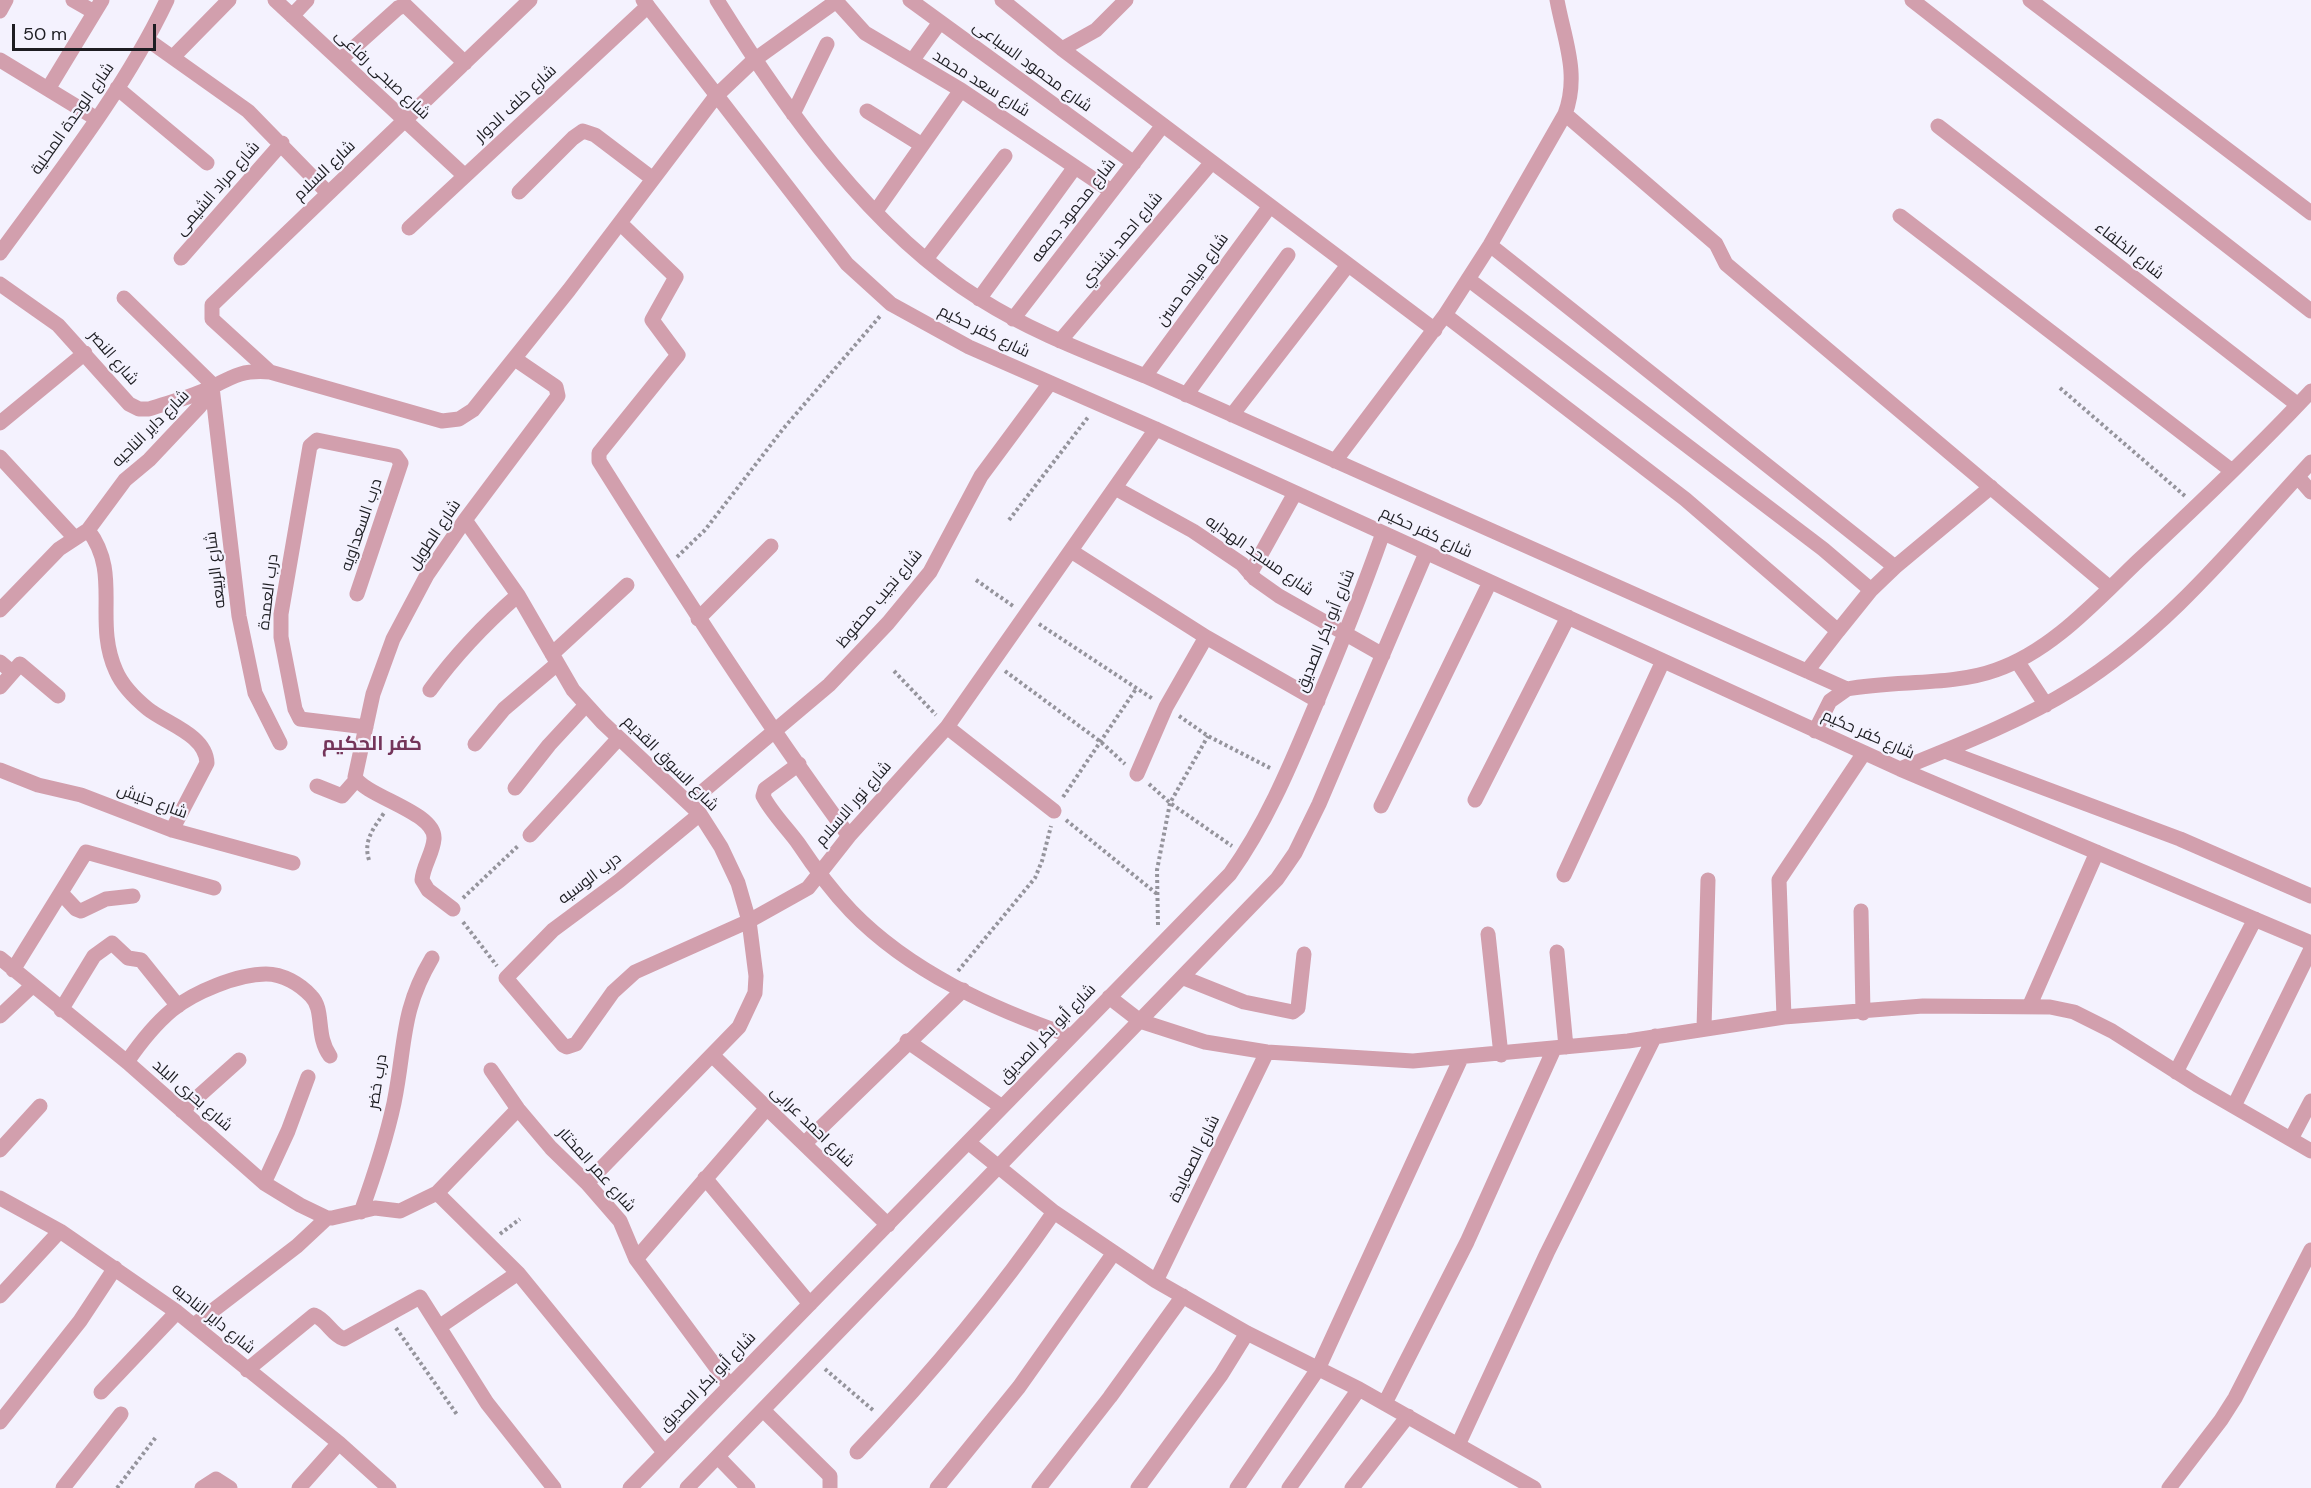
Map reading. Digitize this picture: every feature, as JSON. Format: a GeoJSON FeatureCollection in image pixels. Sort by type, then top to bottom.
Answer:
{"type":"FeatureCollection","features":[{"type":"Feature","properties":{"kind":"street"},"geometry":{"type":"LineString","coordinates":[[48,89],[98,6],[73,0]]}},
{"type":"Feature","properties":{"kind":"street","name":"شارع الوحدة المحلية"},"geometry":{"type":"LineString","coordinates":[[0,253],[97,119],[148,40],[166,0]]}},
{"type":"Feature","properties":{"kind":"street"},"geometry":{"type":"LineString","coordinates":[[173,57],[229,0]]}},
{"type":"Feature","properties":{"kind":"street","name":"شارع صبحى رفاعى"},"geometry":{"type":"LineString","coordinates":[[275,0],[465,176]]}},
{"type":"Feature","properties":{"kind":"street"},"geometry":{"type":"LineString","coordinates":[[292,16],[306,0]]}},
{"type":"Feature","properties":{"kind":"street","name":"شارع السلام"},"geometry":{"type":"LineString","coordinates":[[270,372],[212,319],[212,305],[530,0]]}},
{"type":"Feature","properties":{"kind":"street","name":"شارع كفر حكيم"},"geometry":{"type":"LineString","coordinates":[[717,0],[754,60],[794,114],[876,211],[926,259],[979,299],[1013,319],[1060,341],[1145,376],[1847,689]]}},
{"type":"Feature","properties":{"kind":"street","name":"شارع محمود السباعى"},"geometry":{"type":"LineString","coordinates":[[910,0],[1134,163]]}},
{"type":"Feature","properties":{"kind":"street"},"geometry":{"type":"LineString","coordinates":[[1002,0],[1062,49],[1435,330]]}},
{"type":"Feature","properties":{"kind":"street"},"geometry":{"type":"LineString","coordinates":[[1062,49],[1096,30],[1125,0]]}},
{"type":"Feature","properties":{"kind":"street"},"geometry":{"type":"LineString","coordinates":[[1335,461],[1445,315],[1490,245],[1565,114],[1572,87],[1571,62],[1557,0]]}},
{"type":"Feature","properties":{"kind":"street"},"geometry":{"type":"LineString","coordinates":[[1912,0],[2311,311]]}},
{"type":"Feature","properties":{"kind":"street"},"geometry":{"type":"LineString","coordinates":[[2030,0],[2311,213]]}},
{"type":"Feature","properties":{"kind":"street"},"geometry":{"type":"LineString","coordinates":[[212,387],[239,373],[270,372],[442,421],[451,422],[467,416],[515,359],[716,96],[754,60],[837,1]]}},
{"type":"Feature","properties":{"kind":"street","name":"شارع سعد محمد"},"geometry":{"type":"LineString","coordinates":[[837,1],[865,33],[961,90],[1111,191]]}},
{"type":"Feature","properties":{"kind":"street","name":"شارع كفر حكيم"},"geometry":{"type":"LineString","coordinates":[[645,3],[847,264],[891,304],[969,347],[1156,429],[1900,770],[2311,943]]}},
{"type":"Feature","properties":{"kind":"street","name":"شارع خلف الدوار"},"geometry":{"type":"LineString","coordinates":[[409,228],[645,3]]}},
{"type":"Feature","properties":{"kind":"street"},"geometry":{"type":"LineString","coordinates":[[340,60],[398,8],[405,5],[465,63]]}},
{"type":"Feature","properties":{"kind":"street"},"geometry":{"type":"LineString","coordinates":[[912,62],[940,22]]}},
{"type":"Feature","properties":{"kind":"street"},"geometry":{"type":"LineString","coordinates":[[148,40],[248,111],[328,193]]}},
{"type":"Feature","properties":{"kind":"street"},"geometry":{"type":"LineString","coordinates":[[794,114],[827,44]]}},
{"type":"Feature","properties":{"kind":"street"},"geometry":{"type":"LineString","coordinates":[[0,60],[97,119]]}},
{"type":"Feature","properties":{"kind":"street"},"geometry":{"type":"LineString","coordinates":[[117,88],[207,162]]}},
{"type":"Feature","properties":{"kind":"street"},"geometry":{"type":"LineString","coordinates":[[876,211],[961,90]]}},
{"type":"Feature","properties":{"kind":"street"},"geometry":{"type":"LineString","coordinates":[[867,111],[922,146]]}},
{"type":"Feature","properties":{"kind":"street"},"geometry":{"type":"LineString","coordinates":[[1565,114],[1716,244],[1726,264],[2110,588]]}},
{"type":"Feature","properties":{"kind":"street","name":"شارع محمود جمعه"},"geometry":{"type":"LineString","coordinates":[[1013,319],[1163,125]]}},
{"type":"Feature","properties":{"kind":"street","name":"شارع الخلفاء"},"geometry":{"type":"LineString","coordinates":[[1938,126],[2298,405]]}},
{"type":"Feature","properties":{"kind":"street"},"geometry":{"type":"LineString","coordinates":[[519,192],[573,138],[583,131],[595,135],[653,179]]}},
{"type":"Feature","properties":{"kind":"street","name":"شارع مراد الشيمى"},"geometry":{"type":"LineString","coordinates":[[181,258],[282,144]]}},
{"type":"Feature","properties":{"kind":"street"},"geometry":{"type":"LineString","coordinates":[[926,259],[1005,156]]}},
{"type":"Feature","properties":{"kind":"street","name":"شارع احمد بشندي"},"geometry":{"type":"LineString","coordinates":[[1060,341],[1212,162]]}},
{"type":"Feature","properties":{"kind":"street"},"geometry":{"type":"LineString","coordinates":[[979,299],[1075,167]]}},
{"type":"Feature","properties":{"kind":"street","name":"شارع مياده حسن"},"geometry":{"type":"LineString","coordinates":[[1145,376],[1270,206]]}},
{"type":"Feature","properties":{"kind":"street"},"geometry":{"type":"LineString","coordinates":[[1900,216],[2232,471]]}},
{"type":"Feature","properties":{"kind":"street"},"geometry":{"type":"LineString","coordinates":[[620,223],[676,277],[651,320],[678,355],[599,453],[599,461],[668,566],[698,619],[849,836]]}},
{"type":"Feature","properties":{"kind":"street"},"geometry":{"type":"LineString","coordinates":[[1490,245],[1895,567]]}},
{"type":"Feature","properties":{"kind":"street"},"geometry":{"type":"LineString","coordinates":[[1186,395],[1288,255]]}},
{"type":"Feature","properties":{"kind":"street"},"geometry":{"type":"LineString","coordinates":[[1232,415],[1348,265]]}},
{"type":"Feature","properties":{"kind":"street"},"geometry":{"type":"LineString","coordinates":[[1468,279],[1823,549],[1871,590]]}},
{"type":"Feature","properties":{"kind":"street","name":"شارع النصر"},"geometry":{"type":"LineString","coordinates":[[0,284],[44,313],[85,353],[129,404],[139,410],[149,409],[212,387]]}},
{"type":"Feature","properties":{"kind":"street","name":"شارع داير الناحيه"},"geometry":{"type":"LineString","coordinates":[[0,610],[59,549],[81,533],[125,480],[186,423],[212,387],[124,298]]}},
{"type":"Feature","properties":{"kind":"street"},"geometry":{"type":"LineString","coordinates":[[1445,315],[1685,499],[1838,631]]}},
{"type":"Feature","properties":{"kind":"street"},"geometry":{"type":"LineString","coordinates":[[0,423],[85,353]]}},
{"type":"Feature","properties":{"kind":"street","name":"شارع الطويل"},"geometry":{"type":"LineString","coordinates":[[357,774],[381,667],[427,575],[465,520],[558,396],[556,387],[515,359]]}},
{"type":"Feature","properties":{"kind":"street","name":"شارع نجيب محفوظ"},"geometry":{"type":"LineString","coordinates":[[695,808],[774,730],[829,685],[930,572],[981,476],[1050,383]]}},
{"type":"Feature","properties":{"kind":"street","name":"شارع الربيعه"},"geometry":{"type":"LineString","coordinates":[[212,387],[239,616],[255,693],[280,743]]}},
{"type":"Feature","properties":{"kind":"street"},"geometry":{"type":"LineString","coordinates":[[1815,731],[1830,701],[1847,689],[1977,676],[2017,661],[2037,650],[2110,588],[2197,506],[2311,391]]}},
{"type":"Feature","properties":{"kind":"street","name":"شارع نور الاسلام"},"geometry":{"type":"LineString","coordinates":[[506,978],[560,1042],[567,1047],[572,1047],[613,992],[635,972],[749,921],[801,893],[947,727],[1156,429]]}},
{"type":"Feature","properties":{"kind":"street","name":"درب العمدة"},"geometry":{"type":"LineString","coordinates":[[366,727],[300,719],[295,709],[281,637],[281,614],[310,446],[317,440],[396,456],[401,468]]}},
{"type":"Feature","properties":{"kind":"street"},"geometry":{"type":"LineString","coordinates":[[0,457],[81,533],[104,558],[107,575],[105,624],[116,672],[148,709],[191,736],[207,757],[207,763],[172,830]]}},
{"type":"Feature","properties":{"kind":"street"},"geometry":{"type":"LineString","coordinates":[[1900,770],[2046,705],[2103,668],[2156,626],[2311,462]]}},
{"type":"Feature","properties":{"kind":"street","name":"درب السعداويه"},"geometry":{"type":"LineString","coordinates":[[357,594],[401,468]]}},
{"type":"Feature","properties":{"kind":"street"},"geometry":{"type":"LineString","coordinates":[[2298,477],[2311,492]]}},
{"type":"Feature","properties":{"kind":"street"},"geometry":{"type":"LineString","coordinates":[[1807,671],[1871,590],[1895,567],[1991,487]]}},
{"type":"Feature","properties":{"kind":"street","name":"شارع مسجد الهدايه"},"geometry":{"type":"LineString","coordinates":[[1115,488],[1193,531],[1242,564],[1250,574],[1279,596],[1383,655]]}},
{"type":"Feature","properties":{"kind":"street"},"geometry":{"type":"LineString","coordinates":[[1250,574],[1295,493]]}},
{"type":"Feature","properties":{"kind":"street","name":"شارع السوق القديم"},"geometry":{"type":"LineString","coordinates":[[465,520],[518,595],[554,659],[586,705],[695,808],[726,856],[738,883],[749,921],[756,976],[755,993],[739,1027],[587,1183]]}},
{"type":"Feature","properties":{"kind":"street","name":"شارع أبو بكر الصديق"},"geometry":{"type":"LineString","coordinates":[[630,1488],[1230,874],[1244,855],[1286,776],[1346,634],[1383,533]]}},
{"type":"Feature","properties":{"kind":"street"},"geometry":{"type":"LineString","coordinates":[[698,619],[771,546]]}},
{"type":"Feature","properties":{"kind":"street"},"geometry":{"type":"LineString","coordinates":[[1071,551],[1206,637],[1318,701]]}},
{"type":"Feature","properties":{"kind":"street"},"geometry":{"type":"LineString","coordinates":[[687,1488],[1184,978],[1277,879],[1295,853],[1319,804],[1426,553]]}},
{"type":"Feature","properties":{"kind":"street"},"geometry":{"type":"LineString","coordinates":[[1382,806],[1490,582]]}},
{"type":"Feature","properties":{"kind":"street"},"geometry":{"type":"LineString","coordinates":[[475,744],[513,701],[627,585]]}},
{"type":"Feature","properties":{"kind":"street"},"geometry":{"type":"LineString","coordinates":[[430,690],[463,647],[518,595]]}},
{"type":"Feature","properties":{"kind":"street"},"geometry":{"type":"LineString","coordinates":[[1475,800],[1568,618]]}},
{"type":"Feature","properties":{"kind":"street"},"geometry":{"type":"LineString","coordinates":[[1137,774],[1166,707],[1206,637]]}},
{"type":"Feature","properties":{"kind":"street"},"geometry":{"type":"LineString","coordinates":[[1564,874],[1663,661]]}},
{"type":"Feature","properties":{"kind":"street"},"geometry":{"type":"LineString","coordinates":[[2017,661],[2046,705]]}},
{"type":"Feature","properties":{"kind":"street"},"geometry":{"type":"LineString","coordinates":[[0,687],[6,667],[17,664],[22,665],[58,696]]}},
{"type":"Feature","properties":{"kind":"street"},"geometry":{"type":"LineString","coordinates":[[515,788],[549,745],[586,705]]}},
{"type":"Feature","properties":{"kind":"street"},"geometry":{"type":"LineString","coordinates":[[947,727],[1054,811]]}},
{"type":"Feature","properties":{"kind":"street"},"geometry":{"type":"LineString","coordinates":[[530,835],[619,738]]}},
{"type":"Feature","properties":{"kind":"street"},"geometry":{"type":"LineString","coordinates":[[1946,751],[2180,839],[2311,896]]}},
{"type":"Feature","properties":{"kind":"street"},"geometry":{"type":"LineString","coordinates":[[1784,1017],[1779,880],[1864,753]]}},
{"type":"Feature","properties":{"kind":"street"},"geometry":{"type":"LineString","coordinates":[[799,764],[765,789],[763,796],[819,873],[853,914],[900,952],[947,982],[1025,1020],[1071,1036]]}},
{"type":"Feature","properties":{"kind":"street","name":"شارع حنيش"},"geometry":{"type":"LineString","coordinates":[[0,770],[38,785],[75,793],[172,830],[293,863]]}},
{"type":"Feature","properties":{"kind":"street"},"geometry":{"type":"LineString","coordinates":[[317,786],[342,796],[357,774],[431,829],[434,839],[422,880],[428,890],[453,909]]}},
{"type":"Feature","properties":{"kind":"street","name":"درب الوسيه"},"geometry":{"type":"LineString","coordinates":[[506,978],[553,930],[619,881],[695,808]]}},
{"type":"Feature","properties":{"kind":"street"},"geometry":{"type":"LineString","coordinates":[[13,970],[82,856],[90,851],[214,888]]}},
{"type":"Feature","properties":{"kind":"street"},"geometry":{"type":"LineString","coordinates":[[2029,1006],[2097,852]]}},
{"type":"Feature","properties":{"kind":"street"},"geometry":{"type":"LineString","coordinates":[[1704,1028],[1708,880]]}},
{"type":"Feature","properties":{"kind":"street"},"geometry":{"type":"LineString","coordinates":[[61,893],[81,911],[106,899],[133,897]]}},
{"type":"Feature","properties":{"kind":"street"},"geometry":{"type":"LineString","coordinates":[[1861,911],[1863,1013]]}},
{"type":"Feature","properties":{"kind":"street"},"geometry":{"type":"LineString","coordinates":[[2176,1072],[2254,919]]}},
{"type":"Feature","properties":{"kind":"street"},"geometry":{"type":"LineString","coordinates":[[1488,934],[1500,1055]]}},
{"type":"Feature","properties":{"kind":"street"},"geometry":{"type":"LineString","coordinates":[[61,1010],[94,956],[112,943],[128,958],[141,960],[178,1006]]}},
{"type":"Feature","properties":{"kind":"street"},"geometry":{"type":"LineString","coordinates":[[2234,1106],[2311,949]]}},
{"type":"Feature","properties":{"kind":"street"},"geometry":{"type":"LineString","coordinates":[[1385,1403],[1430,1319],[1560,1048],[1557,952]]}},
{"type":"Feature","properties":{"kind":"street"},"geometry":{"type":"LineString","coordinates":[[1184,978],[1244,1002],[1293,1012],[1298,1008],[1304,954]]}},
{"type":"Feature","properties":{"kind":"street","name":"شارع بحرى البلد"},"geometry":{"type":"LineString","coordinates":[[0,958],[127,1062],[264,1183],[327,1218]]}},
{"type":"Feature","properties":{"kind":"street","name":"درب خضر"},"geometry":{"type":"LineString","coordinates":[[361,1212],[388,1130],[405,1019],[412,997],[432,958]]}},
{"type":"Feature","properties":{"kind":"street"},"geometry":{"type":"LineString","coordinates":[[127,1062],[156,1025],[193,996],[229,982],[267,974],[284,977],[300,986],[314,998],[319,1010],[320,1038],[330,1056]]}},
{"type":"Feature","properties":{"kind":"street"},"geometry":{"type":"LineString","coordinates":[[0,1016],[32,986]]}},
{"type":"Feature","properties":{"kind":"street"},"geometry":{"type":"LineString","coordinates":[[804,1144],[963,990]]}},
{"type":"Feature","properties":{"kind":"street"},"geometry":{"type":"LineString","coordinates":[[1109,997],[1140,1021],[1205,1042],[1267,1052],[1413,1061],[1560,1048],[1784,1017],[1863,1013],[1923,1006],[2029,1006],[2074,1012],[2112,1030],[2176,1072],[2311,1151]]}},
{"type":"Feature","properties":{"kind":"street"},"geometry":{"type":"LineString","coordinates":[[1458,1445],[1548,1253],[1655,1036]]}},
{"type":"Feature","properties":{"kind":"street"},"geometry":{"type":"LineString","coordinates":[[908,1041],[1002,1107]]}},
{"type":"Feature","properties":{"kind":"street","name":"شارع الصعايدة"},"geometry":{"type":"LineString","coordinates":[[1156,1281],[1267,1052]]}},
{"type":"Feature","properties":{"kind":"street","name":"شارع احمد عرابى"},"geometry":{"type":"LineString","coordinates":[[712,1055],[888,1225]]}},
{"type":"Feature","properties":{"kind":"street"},"geometry":{"type":"LineString","coordinates":[[1237,1488],[1318,1369],[1461,1058]]}},
{"type":"Feature","properties":{"kind":"street"},"geometry":{"type":"LineString","coordinates":[[182,1111],[239,1060]]}},
{"type":"Feature","properties":{"kind":"street","name":"شارع عمر المختار"},"geometry":{"type":"LineString","coordinates":[[491,1070],[518,1109],[551,1148],[587,1183],[620,1221],[636,1259],[730,1386]]}},
{"type":"Feature","properties":{"kind":"street"},"geometry":{"type":"LineString","coordinates":[[264,1183],[288,1131],[308,1077]]}},
{"type":"Feature","properties":{"kind":"street"},"geometry":{"type":"LineString","coordinates":[[2291,1139],[2311,1101]]}},
{"type":"Feature","properties":{"kind":"street"},"geometry":{"type":"LineString","coordinates":[[0,1150],[40,1106]]}},
{"type":"Feature","properties":{"kind":"street"},"geometry":{"type":"LineString","coordinates":[[636,1259],[767,1108]]}},
{"type":"Feature","properties":{"kind":"street"},"geometry":{"type":"LineString","coordinates":[[194,1325],[297,1246],[327,1218],[375,1208],[400,1211],[436,1193],[518,1109]]}},
{"type":"Feature","properties":{"kind":"street"},"geometry":{"type":"LineString","coordinates":[[968,1142],[1054,1212],[1156,1281],[1247,1333],[1385,1403],[1534,1488]]}},
{"type":"Feature","properties":{"kind":"street"},"geometry":{"type":"LineString","coordinates":[[705,1178],[810,1304]]}},
{"type":"Feature","properties":{"kind":"street"},"geometry":{"type":"LineString","coordinates":[[436,1193],[518,1273],[664,1452]]}},
{"type":"Feature","properties":{"kind":"street","name":"شارع داير الناحيه"},"geometry":{"type":"LineString","coordinates":[[0,1198],[60,1231],[177,1312],[339,1443],[383,1485]]}},
{"type":"Feature","properties":{"kind":"street"},"geometry":{"type":"LineString","coordinates":[[857,1452],[886,1422],[996,1294],[1054,1212]]}},
{"type":"Feature","properties":{"kind":"street"},"geometry":{"type":"LineString","coordinates":[[0,1296],[60,1231]]}},
{"type":"Feature","properties":{"kind":"street"},"geometry":{"type":"LineString","coordinates":[[2169,1488],[2235,1398],[2311,1250]]}},
{"type":"Feature","properties":{"kind":"street"},"geometry":{"type":"LineString","coordinates":[[937,1488],[1019,1387],[1113,1254]]}},
{"type":"Feature","properties":{"kind":"street"},"geometry":{"type":"LineString","coordinates":[[0,1422],[80,1321],[116,1268]]}},
{"type":"Feature","properties":{"kind":"street"},"geometry":{"type":"LineString","coordinates":[[439,1327],[518,1273]]}},
{"type":"Feature","properties":{"kind":"street"},"geometry":{"type":"LineString","coordinates":[[1039,1488],[1110,1397],[1183,1296]]}},
{"type":"Feature","properties":{"kind":"street"},"geometry":{"type":"LineString","coordinates":[[248,1370],[309,1317],[322,1318],[339,1337],[344,1339],[420,1297],[487,1403],[554,1488]]}},
{"type":"Feature","properties":{"kind":"street"},"geometry":{"type":"LineString","coordinates":[[101,1392],[177,1312]]}},
{"type":"Feature","properties":{"kind":"street"},"geometry":{"type":"LineString","coordinates":[[1138,1488],[1221,1375],[1247,1333]]}},
{"type":"Feature","properties":{"kind":"street"},"geometry":{"type":"LineString","coordinates":[[1288,1488],[1359,1389]]}},
{"type":"Feature","properties":{"kind":"street"},"geometry":{"type":"LineString","coordinates":[[763,1410],[830,1476],[830,1488]]}},
{"type":"Feature","properties":{"kind":"street"},"geometry":{"type":"LineString","coordinates":[[63,1488],[122,1414]]}},
{"type":"Feature","properties":{"kind":"street"},"geometry":{"type":"LineString","coordinates":[[1352,1488],[1408,1416]]}},
{"type":"Feature","properties":{"kind":"street"},"geometry":{"type":"LineString","coordinates":[[299,1488],[339,1443]]}},
{"type":"Feature","properties":{"kind":"street"},"geometry":{"type":"LineString","coordinates":[[718,1456],[748,1488]]}},
{"type":"Feature","properties":{"kind":"street"},"geometry":{"type":"LineString","coordinates":[[202,1488],[216,1479],[230,1488]]}},
{"type":"Feature","properties":{"kind":"path"},"geometry":{"type":"LineString","coordinates":[[668,566],[705,530],[783,429],[891,304]]}},
{"type":"Feature","properties":{"kind":"path"},"geometry":{"type":"LineString","coordinates":[[2060,388],[2197,506]]}},
{"type":"Feature","properties":{"kind":"path"},"geometry":{"type":"LineString","coordinates":[[1009,520],[1098,404]]}},
{"type":"Feature","properties":{"kind":"path"},"geometry":{"type":"LineString","coordinates":[[976,580],[1027,615]]}},
{"type":"Feature","properties":{"kind":"path"},"geometry":{"type":"LineString","coordinates":[[992,662],[1101,742],[1170,803],[1244,855]]}},
{"type":"Feature","properties":{"kind":"path"},"geometry":{"type":"LineString","coordinates":[[894,671],[947,727]]}},
{"type":"Feature","properties":{"kind":"path"},"geometry":{"type":"LineString","coordinates":[[947,982],[1035,878],[1049,839],[1054,811],[1136,688]]}},
{"type":"Feature","properties":{"kind":"path"},"geometry":{"type":"LineString","coordinates":[[1159,947],[1156,894],[1159,850],[1170,803],[1208,736]]}},
{"type":"Feature","properties":{"kind":"path"},"geometry":{"type":"LineString","coordinates":[[369,860],[366,849],[370,833],[393,801]]}},
{"type":"Feature","properties":{"kind":"path"},"geometry":{"type":"LineString","coordinates":[[1054,811],[1156,894]]}},
{"type":"Feature","properties":{"kind":"path"},"geometry":{"type":"LineString","coordinates":[[506,978],[453,909],[530,835]]}},
{"type":"Feature","properties":{"kind":"path"},"geometry":{"type":"LineString","coordinates":[[490,1245],[520,1219]]}},
{"type":"Feature","properties":{"kind":"path"},"geometry":{"type":"LineString","coordinates":[[382,1316],[401,1334],[458,1416]]}},
{"type":"Feature","properties":{"kind":"path"},"geometry":{"type":"LineString","coordinates":[[813,1358],[886,1422]]}},
{"type":"Feature","properties":{"kind":"path"},"geometry":{"type":"LineString","coordinates":[[117,1488],[156,1437]]}},
{"type":"Feature","properties":{"kind":"district","name":"كفر الحكيم"},"geometry":{"type":"Point","coordinates":[372,745]}}]}
